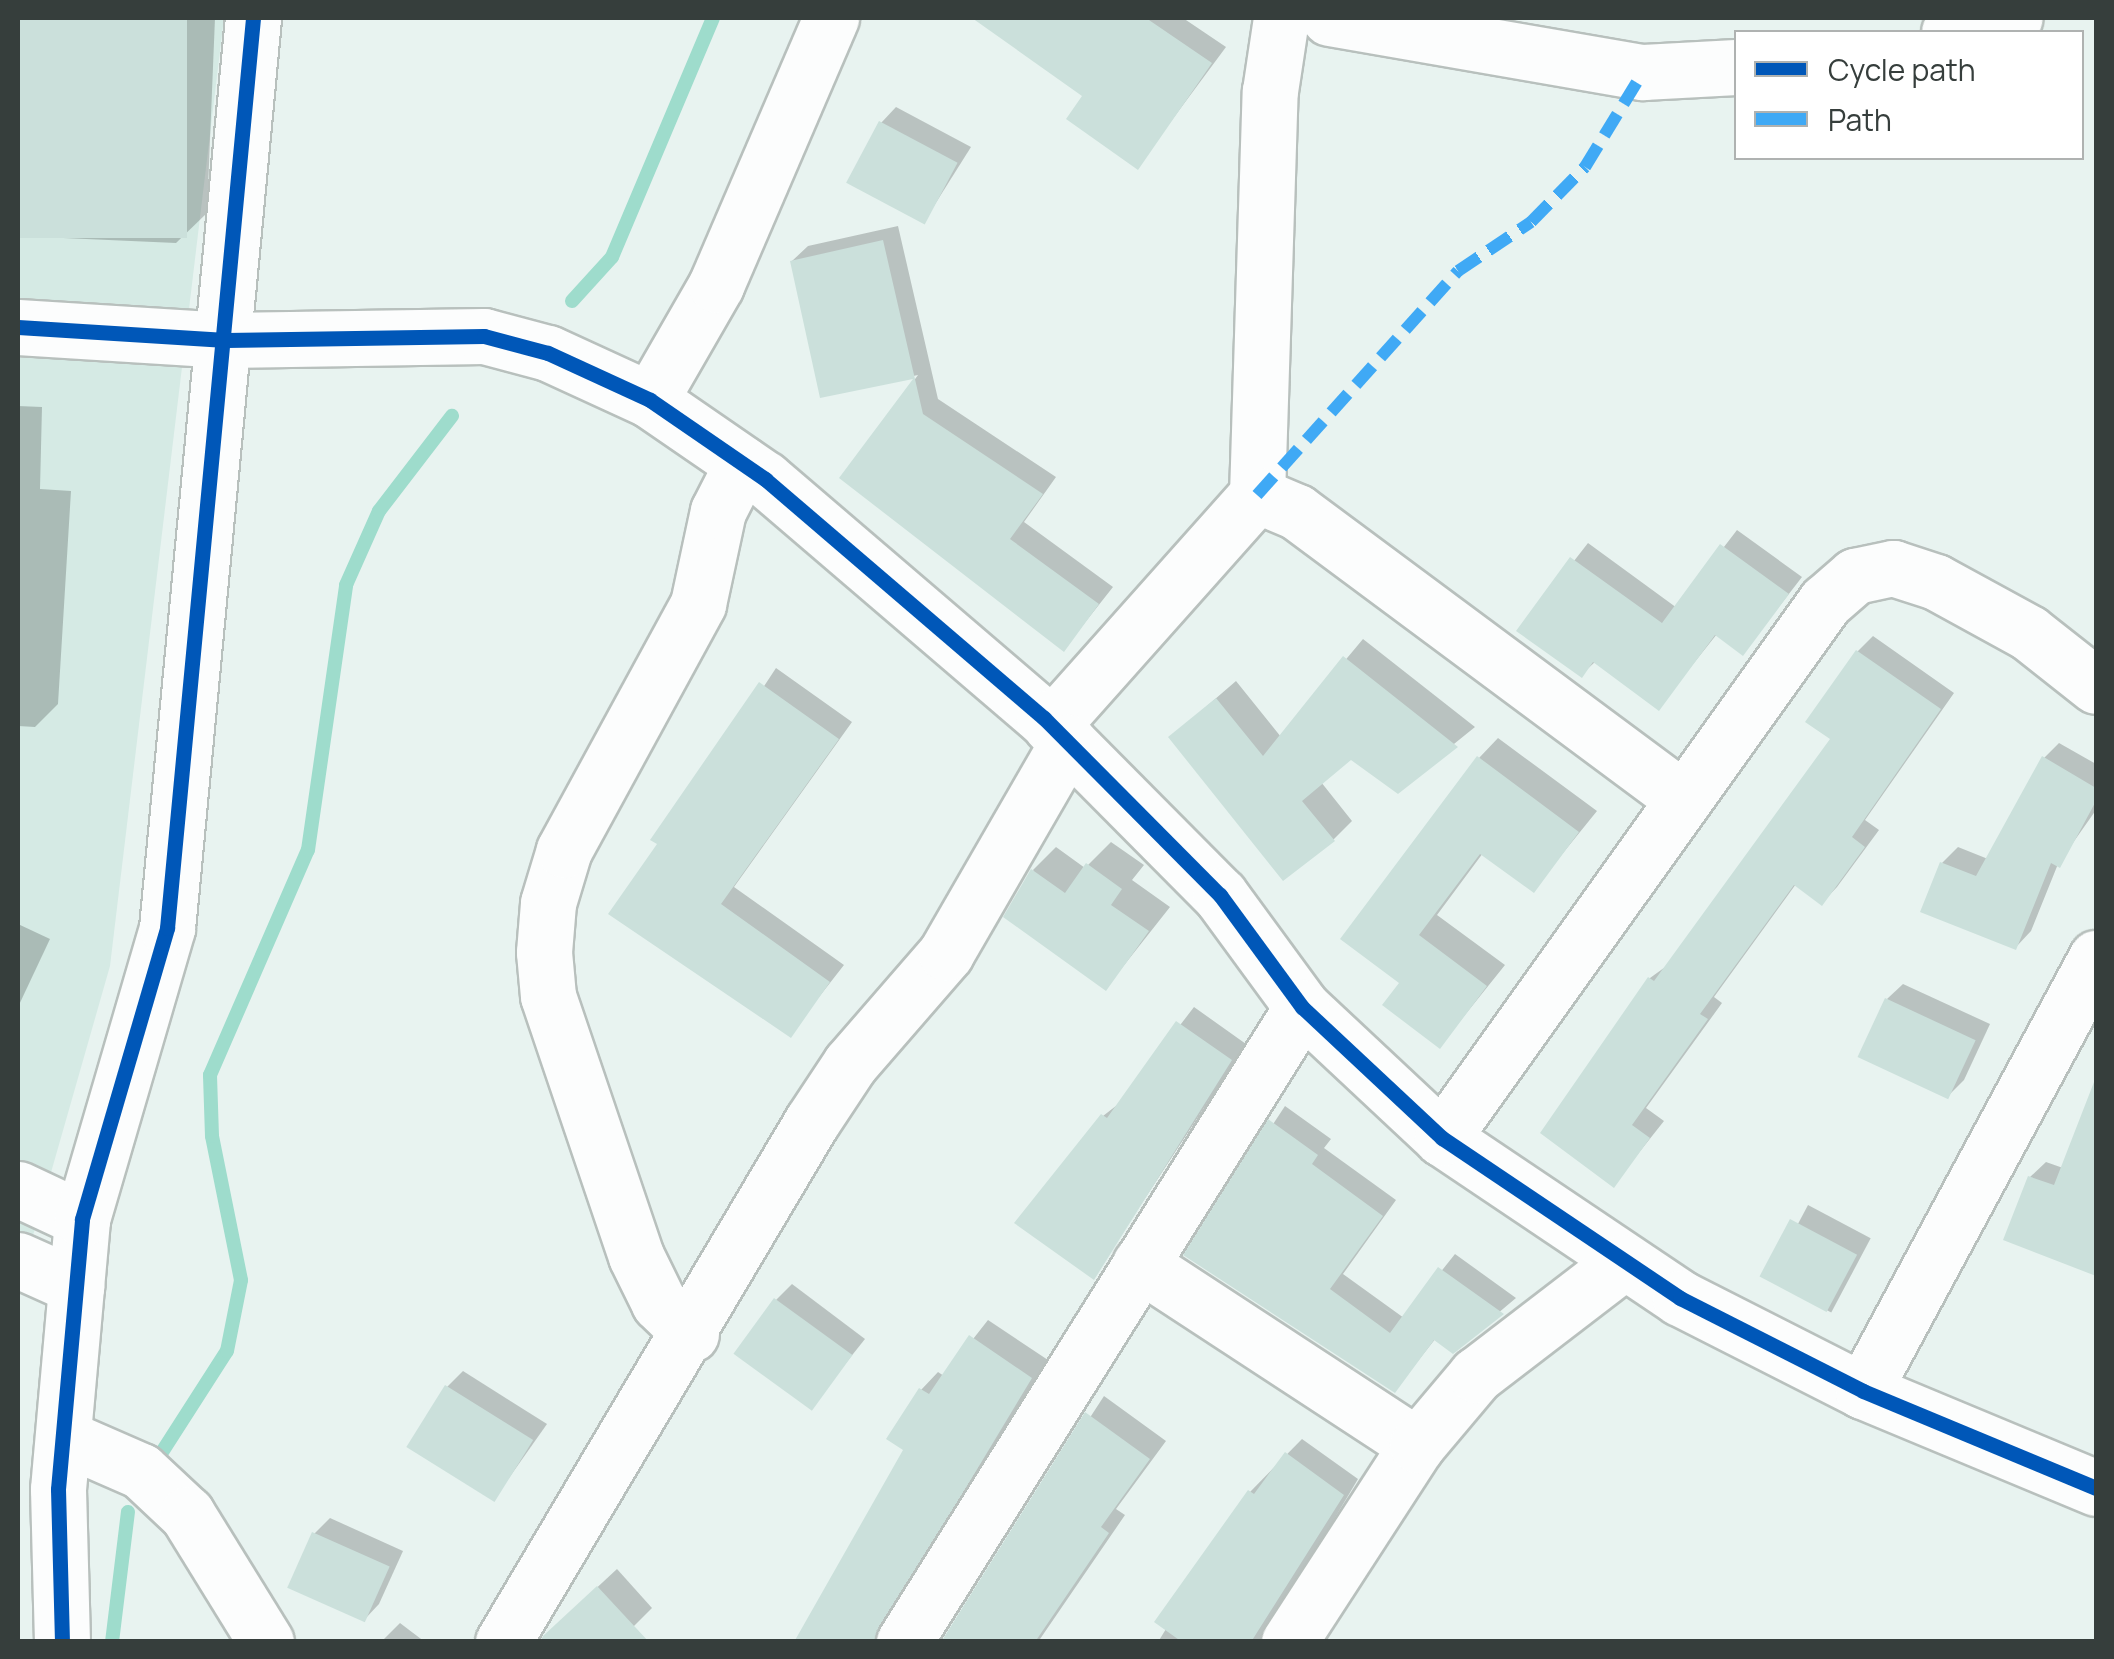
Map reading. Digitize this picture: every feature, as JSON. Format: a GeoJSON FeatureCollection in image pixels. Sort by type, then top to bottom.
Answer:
{"type":"FeatureCollection","features":[{"type":"Feature","properties":{"kind":"street"},"geometry":{"type":"LineString","coordinates":[[46,1606],[82,1219],[167,928],[226,340],[253,18]]}},
{"type":"Feature","properties":{"kind":"street"},"geometry":{"type":"LineString","coordinates":[[650,400],[716,285],[831,18]]}},
{"type":"Feature","properties":{"kind":"street"},"geometry":{"type":"LineString","coordinates":[[502,1642],[691,1334],[810,1124],[850,1064],[946,954],[1059,734],[1257,495],[1270,91],[1281,18]]}},
{"type":"Feature","properties":{"kind":"street"},"geometry":{"type":"LineString","coordinates":[[1329,18],[1643,72],[1734,67]]}},
{"type":"Feature","properties":{"kind":"street"},"geometry":{"type":"LineString","coordinates":[[1958,30],[2015,18]]}},
{"type":"Feature","properties":{"kind":"street"},"geometry":{"type":"LineString","coordinates":[[18,326],[226,340],[484,336],[548,353],[650,400],[742,464],[1059,734],[1220,895],[1302,1007],[1442,1138],[1623,1262],[1862,1391],[2096,1488]]}},
{"type":"Feature","properties":{"kind":"street"},"geometry":{"type":"LineString","coordinates":[[691,1334],[659,1303],[636,1256],[548,996],[544,952],[548,902],[564,850],[698,604],[718,510],[742,464]]}},
{"type":"Feature","properties":{"kind":"street"},"geometry":{"type":"LineString","coordinates":[[1257,495],[1297,512],[1684,799]]}},
{"type":"Feature","properties":{"kind":"street"},"geometry":{"type":"LineString","coordinates":[[1442,1138],[1825,602],[1856,576],[1894,568],[1936,582],[2029,633],[2096,686]]}},
{"type":"Feature","properties":{"kind":"street"},"geometry":{"type":"LineString","coordinates":[[1862,1391],[2096,958]]}},
{"type":"Feature","properties":{"kind":"street"},"geometry":{"type":"LineString","coordinates":[[904,1642],[1302,1007]]}},
{"type":"Feature","properties":{"kind":"street"},"geometry":{"type":"LineString","coordinates":[[18,1190],[82,1219]]}},
{"type":"Feature","properties":{"kind":"street"},"geometry":{"type":"LineString","coordinates":[[18,1260],[76,1286]]}},
{"type":"Feature","properties":{"kind":"street"},"geometry":{"type":"LineString","coordinates":[[1289,1642],[1417,1444],[1476,1375],[1623,1262]]}},
{"type":"Feature","properties":{"kind":"street"},"geometry":{"type":"LineString","coordinates":[[1140,1264],[1417,1444]]}},
{"type":"Feature","properties":{"kind":"street"},"geometry":{"type":"LineString","coordinates":[[62,1437],[141,1471],[186,1514],[266,1642]]}},
{"type":"Feature","properties":{"kind":"shaded area"},"geometry":{"type":"Polygon","coordinates":[[[18,18],[224,18],[110,966],[18,1288],[18,18]]]}},
{"type":"Feature","properties":{"kind":"building"},"geometry":{"type":"Polygon","coordinates":[[[18,18],[187,18],[187,238],[18,238],[18,18]]]}},
{"type":"Feature","properties":{"kind":"building"},"geometry":{"type":"Polygon","coordinates":[[[972,18],[1146,18],[1212,63],[1138,170],[1066,119],[1082,96],[972,18]]]}},
{"type":"Feature","properties":{"kind":"building"},"geometry":{"type":"Polygon","coordinates":[[[879,121],[958,163],[925,225],[846,183],[879,121]]]}},
{"type":"Feature","properties":{"kind":"building"},"geometry":{"type":"Polygon","coordinates":[[[883,240],[923,414],[1043,494],[1010,539],[1099,604],[1064,652],[839,478],[913,379],[820,398],[790,261],[883,240]]]}},
{"type":"Feature","properties":{"kind":"building"},"geometry":{"type":"Polygon","coordinates":[[[1720,544],[1789,594],[1743,656],[1715,635],[1659,711],[1593,662],[1582,678],[1516,631],[1570,557],[1662,623],[1720,544]]]}},
{"type":"Feature","properties":{"kind":"building"},"geometry":{"type":"Polygon","coordinates":[[[1856,650],[1941,709],[1852,837],[1865,847],[1822,906],[1794,885],[1700,1014],[1708,1019],[1632,1125],[1650,1138],[1614,1188],[1540,1133],[1648,977],[1654,981],[1830,739],[1805,722],[1856,650]]]}},
{"type":"Feature","properties":{"kind":"building"},"geometry":{"type":"Polygon","coordinates":[[[1343,656],[1458,747],[1398,794],[1351,760],[1302,801],[1335,841],[1283,881],[1168,737],[1216,698],[1263,756],[1343,656]]]}},
{"type":"Feature","properties":{"kind":"building"},"geometry":{"type":"Polygon","coordinates":[[[759,682],[839,739],[721,904],[830,982],[791,1038],[608,914],[657,844],[650,840],[759,682]]]}},
{"type":"Feature","properties":{"kind":"building"},"geometry":{"type":"Polygon","coordinates":[[[1477,756],[1579,832],[1534,893],[1480,854],[1419,935],[1487,986],[1440,1049],[1382,1005],[1399,983],[1340,939],[1477,756]]]}},
{"type":"Feature","properties":{"kind":"building"},"geometry":{"type":"Polygon","coordinates":[[[2042,756],[2096,788],[2096,801],[2060,868],[2051,863],[2016,950],[1920,912],[1940,862],[1976,876],[2042,756]]]}},
{"type":"Feature","properties":{"kind":"building"},"geometry":{"type":"Polygon","coordinates":[[[1086,863],[1122,889],[1111,905],[1149,931],[1106,991],[1003,917],[1031,869],[1065,893],[1086,863]]]}},
{"type":"Feature","properties":{"kind":"building"},"geometry":{"type":"Polygon","coordinates":[[[1885,998],[1976,1040],[1948,1099],[1858,1057],[1885,998]]]}},
{"type":"Feature","properties":{"kind":"building"},"geometry":{"type":"Polygon","coordinates":[[[1176,1021],[1232,1060],[1094,1280],[1014,1223],[1101,1114],[1107,1118],[1176,1021]]]}},
{"type":"Feature","properties":{"kind":"building"},"geometry":{"type":"Polygon","coordinates":[[[2094,1082],[2096,1276],[2003,1240],[2028,1176],[2054,1185],[2094,1082]]]}},
{"type":"Feature","properties":{"kind":"building"},"geometry":{"type":"Polygon","coordinates":[[[1268,1119],[1318,1155],[1312,1164],[1383,1216],[1330,1289],[1390,1333],[1438,1267],[1504,1314],[1453,1354],[1434,1340],[1395,1393],[1183,1255],[1268,1119]]]}},
{"type":"Feature","properties":{"kind":"building"},"geometry":{"type":"Polygon","coordinates":[[[1790,1219],[1857,1255],[1827,1312],[1759,1276],[1790,1219]]]}},
{"type":"Feature","properties":{"kind":"building"},"geometry":{"type":"Polygon","coordinates":[[[774,1298],[852,1355],[812,1411],[733,1354],[774,1298]]]}},
{"type":"Feature","properties":{"kind":"building"},"geometry":{"type":"Polygon","coordinates":[[[969,1335],[1032,1378],[873,1642],[794,1642],[903,1450],[886,1439],[919,1388],[929,1394],[969,1335]]]}},
{"type":"Feature","properties":{"kind":"building"},"geometry":{"type":"Polygon","coordinates":[[[445,1385],[533,1440],[495,1502],[406,1447],[445,1385]]]}},
{"type":"Feature","properties":{"kind":"building"},"geometry":{"type":"Polygon","coordinates":[[[1085,1412],[1150,1459],[1101,1527],[1109,1533],[1035,1642],[941,1642],[1085,1412]]]}},
{"type":"Feature","properties":{"kind":"building"},"geometry":{"type":"Polygon","coordinates":[[[1285,1452],[1344,1495],[1251,1642],[1182,1642],[1154,1622],[1248,1490],[1254,1494],[1285,1452]]]}},
{"type":"Feature","properties":{"kind":"building"},"geometry":{"type":"Polygon","coordinates":[[[312,1532],[390,1567],[365,1622],[287,1588],[312,1532]]]}},
{"type":"Feature","properties":{"kind":"building"},"geometry":{"type":"Polygon","coordinates":[[[597,1586],[649,1642],[540,1642],[543,1636],[597,1586]]]}},
{"type":"Feature","properties":{"kind":"waterway"},"geometry":{"type":"LineString","coordinates":[[572,301],[612,257],[713,18]]}},
{"type":"Feature","properties":{"kind":"waterway"},"geometry":{"type":"LineString","coordinates":[[155,1463],[227,1351],[241,1280],[212,1136],[210,1075],[308,850],[346,585],[379,511],[452,416]]}},
{"type":"Feature","properties":{"kind":"waterway"},"geometry":{"type":"LineString","coordinates":[[112,1642],[128,1512]]}},
{"type":"Feature","properties":{"kind":"marked path"},"geometry":{"type":"LineString","coordinates":[[1257,495],[1458,271],[1531,222],[1585,167],[1643,72]]}},
{"type":"Feature","properties":{"kind":"cycle path"},"geometry":{"type":"LineString","coordinates":[[62,1642],[58,1489],[82,1219],[167,928],[253,18]]}},
{"type":"Feature","properties":{"kind":"cycle path"},"geometry":{"type":"LineString","coordinates":[[18,327],[226,340],[484,336],[548,353],[650,400],[765,479],[1044,718],[1220,895],[1302,1007],[1442,1138],[1680,1298],[1863,1391],[2096,1488]]}}]}
